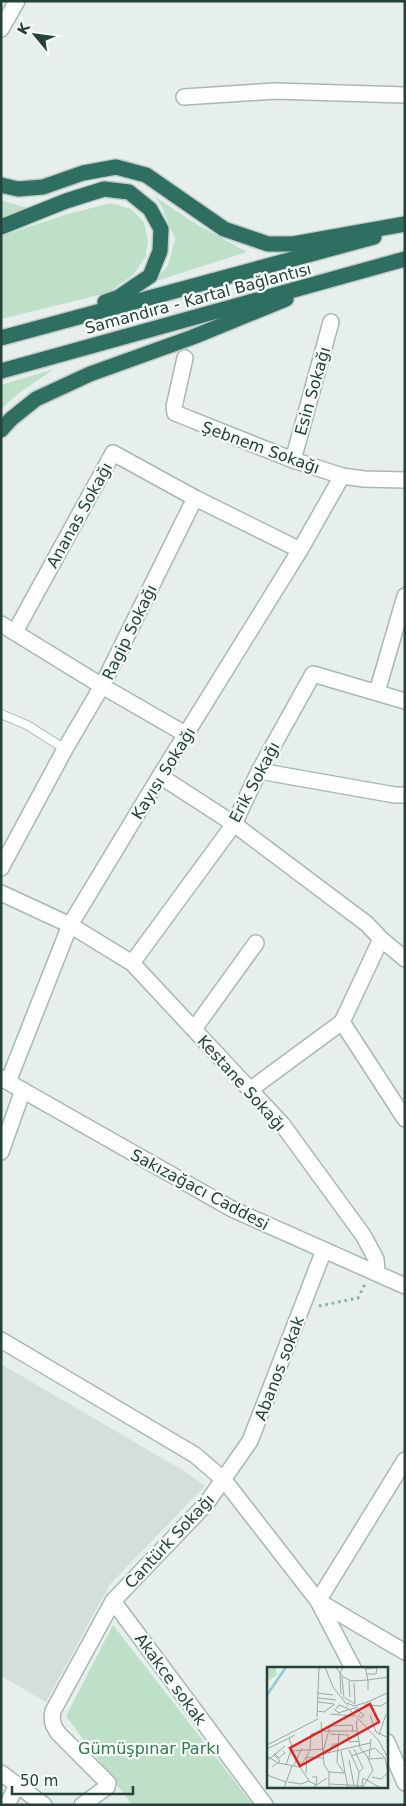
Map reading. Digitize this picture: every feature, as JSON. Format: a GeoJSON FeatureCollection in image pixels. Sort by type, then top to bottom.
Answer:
{"type":"FeatureCollection","features":[{"type":"Feature","properties":{"kind":"highway"},"geometry":{"type":"LineString","coordinates":[[1,185],[18,189],[43,187],[83,173],[116,167],[146,175],[224,229],[268,244],[293,244],[405,224]]}},
{"type":"Feature","properties":{"kind":"highway"},"geometry":{"type":"LineString","coordinates":[[1,227],[66,201],[104,189],[129,192],[150,208],[161,229],[160,251],[150,276],[119,297],[1,337]]}},
{"type":"Feature","properties":{"kind":"highway","name":"Samandıra - Kartal Bağlantısı"},"geometry":{"type":"LineString","coordinates":[[1,337],[405,229]]}},
{"type":"Feature","properties":{"kind":"highway","name":"Samandıra - Kartal Bağlantısı"},"geometry":{"type":"LineString","coordinates":[[1,371],[405,260]]}},
{"type":"Feature","properties":{"kind":"highway"},"geometry":{"type":"LineString","coordinates":[[1,430],[11,419],[36,399],[90,374],[193,337],[334,279]]}},
{"type":"Feature","properties":{"kind":"street"},"geometry":{"type":"LineString","coordinates":[[1,29],[17,1]]}},
{"type":"Feature","properties":{"kind":"street"},"geometry":{"type":"LineString","coordinates":[[184,97],[275,91],[405,94]]}},
{"type":"Feature","properties":{"kind":"street","name":"Esin Sokağı"},"geometry":{"type":"LineString","coordinates":[[293,460],[331,322]]}},
{"type":"Feature","properties":{"kind":"street","name":"Şebnem Sokağı"},"geometry":{"type":"LineString","coordinates":[[185,358],[174,407],[175,413],[293,460],[342,476],[364,479],[405,480]]}},
{"type":"Feature","properties":{"kind":"street","name":"Ananas Sokağı"},"geometry":{"type":"LineString","coordinates":[[15,632],[113,454],[195,498]]}},
{"type":"Feature","properties":{"kind":"street","name":"Kayısı Sokağı"},"geometry":{"type":"LineString","coordinates":[[5,1080],[70,926],[300,550],[342,476]]}},
{"type":"Feature","properties":{"kind":"street"},"geometry":{"type":"LineString","coordinates":[[195,498],[300,550]]}},
{"type":"Feature","properties":{"kind":"street","name":"Ragip Sokağı"},"geometry":{"type":"LineString","coordinates":[[1,868],[65,749],[102,686],[195,498]]}},
{"type":"Feature","properties":{"kind":"street"},"geometry":{"type":"LineString","coordinates":[[377,692],[405,596]]}},
{"type":"Feature","properties":{"kind":"street"},"geometry":{"type":"LineString","coordinates":[[1,624],[186,735]]}},
{"type":"Feature","properties":{"kind":"street","name":"Erik Sokağı"},"geometry":{"type":"LineString","coordinates":[[132,963],[234,824],[259,771],[313,674],[405,701]]}},
{"type":"Feature","properties":{"kind":"street"},"geometry":{"type":"LineString","coordinates":[[259,771],[395,795],[405,795]]}},
{"type":"Feature","properties":{"kind":"street"},"geometry":{"type":"LineString","coordinates":[[160,776],[234,824],[367,924],[380,939],[405,959]]}},
{"type":"Feature","properties":{"kind":"street"},"geometry":{"type":"LineString","coordinates":[[1,893],[70,926]]}},
{"type":"Feature","properties":{"kind":"street","name":"Kestane Sokağı"},"geometry":{"type":"LineString","coordinates":[[70,926],[132,963],[155,990],[194,1029],[232,1072],[251,1089],[282,1124],[363,1235],[376,1259],[375,1271]]}},
{"type":"Feature","properties":{"kind":"street"},"geometry":{"type":"LineString","coordinates":[[251,1089],[342,1022],[380,939]]}},
{"type":"Feature","properties":{"kind":"street"},"geometry":{"type":"LineString","coordinates":[[194,1029],[256,943]]}},
{"type":"Feature","properties":{"kind":"street"},"geometry":{"type":"LineString","coordinates":[[342,1022],[405,1119]]}},
{"type":"Feature","properties":{"kind":"street","name":"Sakızağacı Caddesi"},"geometry":{"type":"LineString","coordinates":[[5,1080],[232,1209],[375,1271],[405,1286]]}},
{"type":"Feature","properties":{"kind":"street"},"geometry":{"type":"LineString","coordinates":[[1,1152],[23,1090]]}},
{"type":"Feature","properties":{"kind":"street","name":"Abanos sokak"},"geometry":{"type":"LineString","coordinates":[[224,1480],[250,1441],[324,1250]]}},
{"type":"Feature","properties":{"kind":"street"},"geometry":{"type":"LineString","coordinates":[[1,1340],[195,1455],[224,1480],[318,1601],[351,1667]]}},
{"type":"Feature","properties":{"kind":"street"},"geometry":{"type":"LineString","coordinates":[[318,1601],[405,1460]]}},
{"type":"Feature","properties":{"kind":"street","name":"Cantürk Sokağı"},"geometry":{"type":"LineString","coordinates":[[82,1805],[106,1787],[108,1783],[59,1734],[52,1720],[53,1712],[113,1601],[206,1504],[224,1480]]}},
{"type":"Feature","properties":{"kind":"street","name":"Akakce sokak"},"geometry":{"type":"LineString","coordinates":[[113,1601],[264,1805]]}},
{"type":"Feature","properties":{"kind":"street"},"geometry":{"type":"LineString","coordinates":[[318,1601],[405,1652]]}},
{"type":"Feature","properties":{"kind":"street"},"geometry":{"type":"LineString","coordinates":[[388,1744],[405,1783]]}},
{"type":"Feature","properties":{"kind":"street"},"geometry":{"type":"LineString","coordinates":[[1,1773],[44,1805]]}},
{"type":"Feature","properties":{"kind":"street"},"geometry":{"type":"LineString","coordinates":[[7,1805],[17,1785]]}},
{"type":"Feature","properties":{"kind":"lane"},"geometry":{"type":"LineString","coordinates":[[1,714],[27,725],[65,749]]}},
{"type":"Feature","properties":{"kind":"path"},"geometry":{"type":"LineString","coordinates":[[318,1306],[358,1298],[375,1271]]}},
{"type":"Feature","properties":{"kind":"shaded area"},"geometry":{"type":"Polygon","coordinates":[[[1,1364],[184,1471],[205,1486],[110,1584],[46,1702],[1,1676],[1,1364]]]}},
{"type":"Feature","properties":{"kind":"green space"},"geometry":{"type":"Polygon","coordinates":[[[154,196],[196,224],[247,252],[156,281],[168,265],[175,239],[161,205],[154,196]]]}},
{"type":"Feature","properties":{"kind":"green space"},"geometry":{"type":"Polygon","coordinates":[[[1,200],[27,208],[1,220],[1,200]]]}},
{"type":"Feature","properties":{"kind":"green space"},"geometry":{"type":"Polygon","coordinates":[[[111,203],[131,209],[144,222],[148,240],[146,256],[133,275],[107,293],[1,319],[1,236],[68,214],[111,203]]]}},
{"type":"Feature","properties":{"kind":"green space"},"geometry":{"type":"Polygon","coordinates":[[[54,369],[19,393],[1,409],[1,385],[54,369]]]}},
{"type":"Feature","properties":{"kind":"green space","name":"Gümüşpınar Parkı"},"geometry":{"type":"Polygon","coordinates":[[[113,1625],[253,1805],[132,1805],[66,1716],[113,1625]]]}}]}
